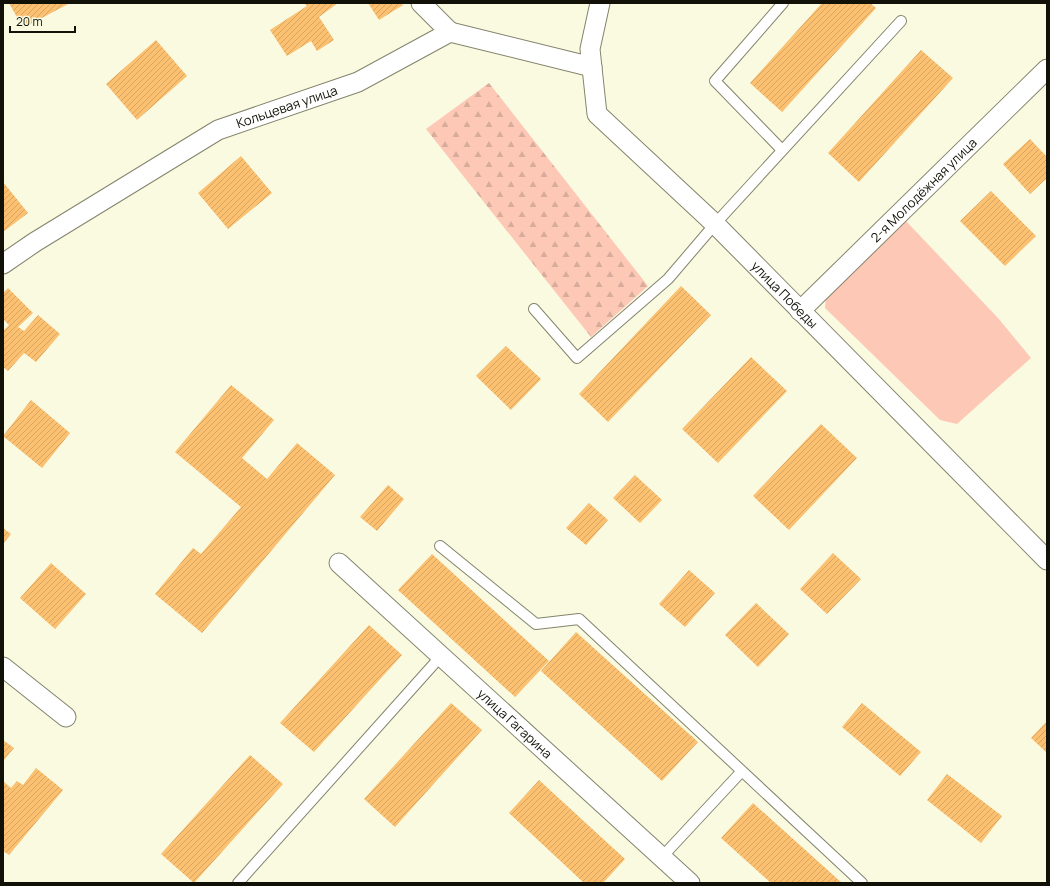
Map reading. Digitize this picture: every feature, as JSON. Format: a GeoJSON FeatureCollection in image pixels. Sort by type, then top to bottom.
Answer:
{"type":"FeatureCollection","features":[{"type":"Feature","properties":{"kind":"street"},"geometry":{"type":"LineString","coordinates":[[421,3],[450,32],[592,67]]}},
{"type":"Feature","properties":{"kind":"street","name":"улица Победы"},"geometry":{"type":"LineString","coordinates":[[600,3],[590,49],[597,114],[714,224],[1047,560]]}},
{"type":"Feature","properties":{"kind":"street","name":"Кольцевая улица"},"geometry":{"type":"LineString","coordinates":[[3,264],[35,242],[218,130],[358,82],[450,32]]}},
{"type":"Feature","properties":{"kind":"street","name":"2-я Молодёжная улица"},"geometry":{"type":"LineString","coordinates":[[800,311],[1047,69]]}},
{"type":"Feature","properties":{"kind":"street","name":"улица Гагарина"},"geometry":{"type":"LineString","coordinates":[[339,563],[690,883]]}},
{"type":"Feature","properties":{"kind":"street"},"geometry":{"type":"LineString","coordinates":[[3,667],[66,717]]}},
{"type":"Feature","properties":{"kind":"lane"},"geometry":{"type":"LineString","coordinates":[[782,150],[715,81],[783,3]]}},
{"type":"Feature","properties":{"kind":"lane"},"geometry":{"type":"LineString","coordinates":[[534,309],[577,358],[668,279],[714,224],[901,21]]}},
{"type":"Feature","properties":{"kind":"lane"},"geometry":{"type":"LineString","coordinates":[[440,546],[536,624],[579,619],[862,883]]}},
{"type":"Feature","properties":{"kind":"lane"},"geometry":{"type":"LineString","coordinates":[[238,883],[441,656]]}},
{"type":"Feature","properties":{"kind":"lane"},"geometry":{"type":"LineString","coordinates":[[662,858],[742,771]]}},
{"type":"Feature","properties":{"kind":"green space"},"geometry":{"type":"Polygon","coordinates":[[[489,83],[648,286],[591,337],[426,129],[489,83]]]}},
{"type":"Feature","properties":{"kind":"green space"},"geometry":{"type":"Polygon","coordinates":[[[905,220],[998,318],[1031,358],[957,424],[940,420],[825,308],[826,296],[905,220]]]}},
{"type":"Feature","properties":{"kind":"building"},"geometry":{"type":"Polygon","coordinates":[[[9,3],[70,3],[23,28],[9,3]]]}},
{"type":"Feature","properties":{"kind":"building"},"geometry":{"type":"Polygon","coordinates":[[[304,3],[338,3],[319,17],[334,40],[317,51],[311,41],[287,56],[270,30],[307,6],[304,3]]]}},
{"type":"Feature","properties":{"kind":"building"},"geometry":{"type":"Polygon","coordinates":[[[368,3],[401,3],[403,5],[379,20],[368,3]]]}},
{"type":"Feature","properties":{"kind":"building"},"geometry":{"type":"Polygon","coordinates":[[[822,3],[870,3],[876,8],[782,112],[750,83],[822,3]]]}},
{"type":"Feature","properties":{"kind":"building"},"geometry":{"type":"Polygon","coordinates":[[[156,40],[187,76],[137,120],[106,84],[156,40]]]}},
{"type":"Feature","properties":{"kind":"building"},"geometry":{"type":"Polygon","coordinates":[[[921,50],[953,78],[859,182],[828,153],[921,50]]]}},
{"type":"Feature","properties":{"kind":"building"},"geometry":{"type":"Polygon","coordinates":[[[1030,139],[1047,157],[1047,178],[1030,194],[1003,164],[1030,139]]]}},
{"type":"Feature","properties":{"kind":"building"},"geometry":{"type":"Polygon","coordinates":[[[241,156],[272,193],[228,229],[198,193],[241,156]]]}},
{"type":"Feature","properties":{"kind":"building"},"geometry":{"type":"Polygon","coordinates":[[[3,182],[28,213],[3,232],[3,182]]]}},
{"type":"Feature","properties":{"kind":"building"},"geometry":{"type":"Polygon","coordinates":[[[991,191],[1036,236],[1005,266],[960,221],[991,191]]]}},
{"type":"Feature","properties":{"kind":"building"},"geometry":{"type":"Polygon","coordinates":[[[681,286],[711,315],[608,422],[579,394],[681,286]]]}},
{"type":"Feature","properties":{"kind":"building"},"geometry":{"type":"Polygon","coordinates":[[[8,288],[33,313],[18,327],[24,331],[38,315],[60,334],[36,362],[24,353],[8,371],[3,367],[3,331],[9,325],[3,319],[3,293],[8,288]]]}},
{"type":"Feature","properties":{"kind":"building"},"geometry":{"type":"Polygon","coordinates":[[[506,346],[541,379],[511,410],[476,376],[506,346]]]}},
{"type":"Feature","properties":{"kind":"building"},"geometry":{"type":"Polygon","coordinates":[[[751,357],[787,391],[718,463],[682,429],[751,357]]]}},
{"type":"Feature","properties":{"kind":"building"},"geometry":{"type":"Polygon","coordinates":[[[231,385],[274,420],[242,458],[267,479],[297,443],[335,475],[202,633],[155,594],[193,548],[201,554],[241,507],[175,452],[231,385]]]}},
{"type":"Feature","properties":{"kind":"building"},"geometry":{"type":"Polygon","coordinates":[[[31,400],[70,433],[42,468],[3,436],[31,400]]]}},
{"type":"Feature","properties":{"kind":"building"},"geometry":{"type":"Polygon","coordinates":[[[821,424],[857,458],[789,530],[753,496],[821,424]]]}},
{"type":"Feature","properties":{"kind":"building"},"geometry":{"type":"Polygon","coordinates":[[[635,475],[662,500],[640,523],[613,498],[635,475]]]}},
{"type":"Feature","properties":{"kind":"building"},"geometry":{"type":"Polygon","coordinates":[[[388,485],[404,499],[377,531],[360,517],[388,485]]]}},
{"type":"Feature","properties":{"kind":"building"},"geometry":{"type":"Polygon","coordinates":[[[589,503],[608,520],[586,545],[566,528],[589,503]]]}},
{"type":"Feature","properties":{"kind":"building"},"geometry":{"type":"Polygon","coordinates":[[[3,528],[11,534],[3,544],[3,528]]]}},
{"type":"Feature","properties":{"kind":"building"},"geometry":{"type":"Polygon","coordinates":[[[833,553],[861,579],[827,614],[800,589],[833,553]]]}},
{"type":"Feature","properties":{"kind":"building"},"geometry":{"type":"Polygon","coordinates":[[[432,554],[549,661],[515,697],[398,590],[432,554]]]}},
{"type":"Feature","properties":{"kind":"building"},"geometry":{"type":"Polygon","coordinates":[[[51,563],[86,594],[55,629],[20,598],[51,563]]]}},
{"type":"Feature","properties":{"kind":"building"},"geometry":{"type":"Polygon","coordinates":[[[689,570],[715,593],[685,627],[659,604],[689,570]]]}},
{"type":"Feature","properties":{"kind":"building"},"geometry":{"type":"Polygon","coordinates":[[[756,603],[789,634],[758,667],[725,635],[756,603]]]}},
{"type":"Feature","properties":{"kind":"building"},"geometry":{"type":"Polygon","coordinates":[[[369,625],[402,655],[314,752],[280,723],[369,625]]]}},
{"type":"Feature","properties":{"kind":"building"},"geometry":{"type":"Polygon","coordinates":[[[576,632],[698,742],[662,781],[541,671],[576,632]]]}},
{"type":"Feature","properties":{"kind":"building"},"geometry":{"type":"Polygon","coordinates":[[[451,703],[482,730],[395,827],[364,799],[451,703]]]}},
{"type":"Feature","properties":{"kind":"building"},"geometry":{"type":"Polygon","coordinates":[[[862,703],[921,752],[900,776],[842,727],[862,703]]]}},
{"type":"Feature","properties":{"kind":"building"},"geometry":{"type":"Polygon","coordinates":[[[1047,721],[1047,753],[1031,738],[1047,721]]]}},
{"type":"Feature","properties":{"kind":"building"},"geometry":{"type":"Polygon","coordinates":[[[3,740],[14,748],[3,761],[3,740]]]}},
{"type":"Feature","properties":{"kind":"building"},"geometry":{"type":"Polygon","coordinates":[[[250,755],[283,784],[194,883],[161,854],[250,755]]]}},
{"type":"Feature","properties":{"kind":"building"},"geometry":{"type":"Polygon","coordinates":[[[36,768],[63,790],[9,855],[3,851],[3,781],[11,788],[17,781],[23,785],[36,768]]]}},
{"type":"Feature","properties":{"kind":"building"},"geometry":{"type":"Polygon","coordinates":[[[947,774],[1002,816],[981,843],[927,800],[947,774]]]}},
{"type":"Feature","properties":{"kind":"building"},"geometry":{"type":"Polygon","coordinates":[[[539,780],[625,859],[603,883],[584,883],[509,813],[539,780]]]}},
{"type":"Feature","properties":{"kind":"building"},"geometry":{"type":"Polygon","coordinates":[[[753,803],[842,883],[771,883],[721,838],[753,803]]]}}]}
